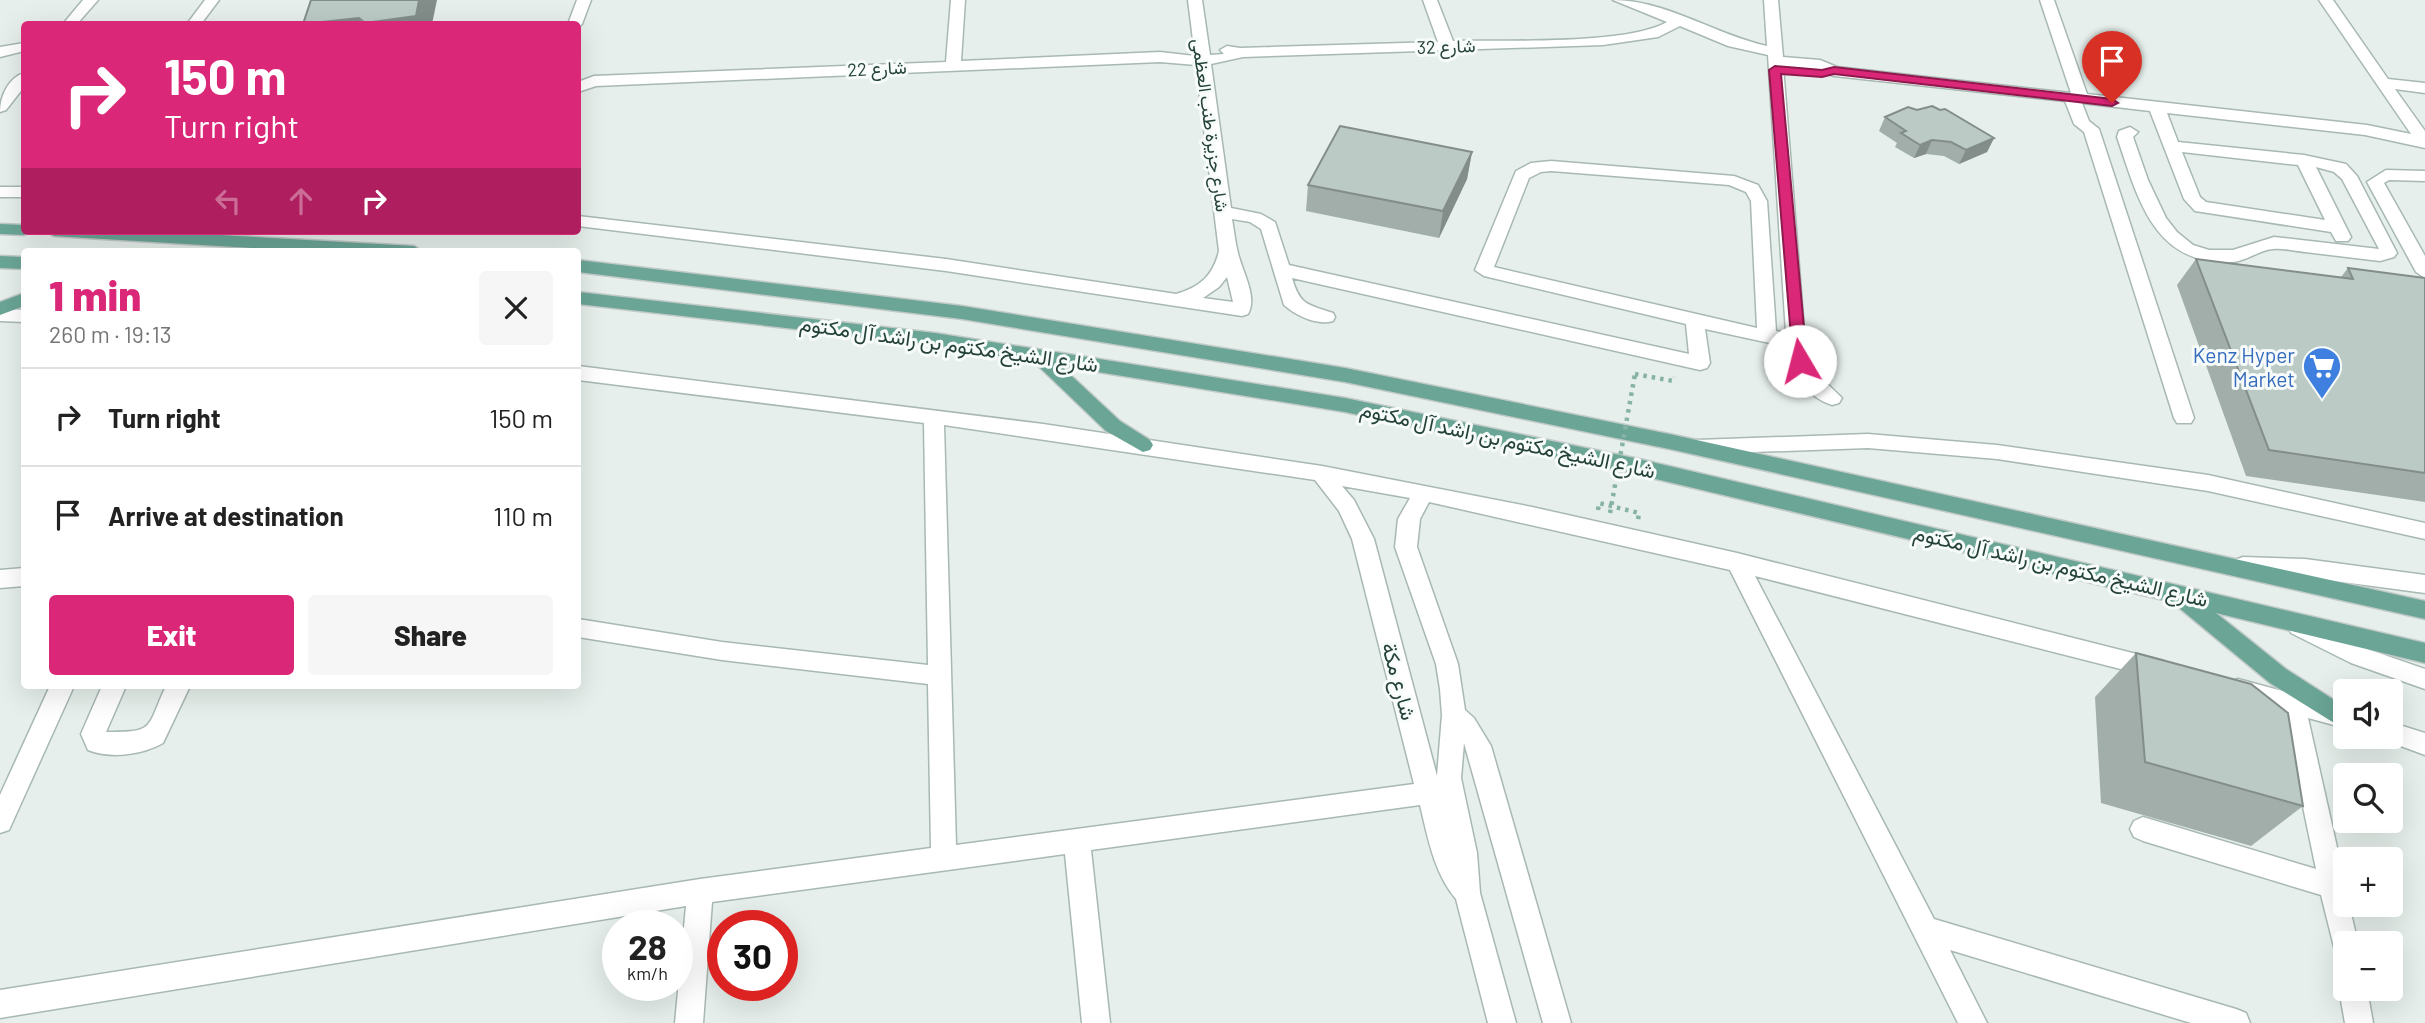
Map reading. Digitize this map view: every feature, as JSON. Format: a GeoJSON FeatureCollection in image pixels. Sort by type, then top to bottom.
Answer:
{"type":"FeatureCollection","features":[{"type":"Feature","properties":{"kind":"main road"},"geometry":{"type":"LineString","coordinates":[[0,229],[21,230]]}},
{"type":"Feature","properties":{"kind":"main road"},"geometry":{"type":"LineString","coordinates":[[123,235],[345,248]]}},
{"type":"Feature","properties":{"kind":"main road"},"geometry":{"type":"LineString","coordinates":[[0,262],[21,263]]}},
{"type":"Feature","properties":{"kind":"main road","name":"شارع الشيخ مكتوم بن راشد آل مكتوم"},"geometry":{"type":"LineString","coordinates":[[581,266],[815,292],[1172,344],[1362,378],[1695,447],[2237,565],[2425,610]]}},
{"type":"Feature","properties":{"kind":"main road","name":"شارع الشيخ مكتوم بن راشد آل مكتوم"},"geometry":{"type":"LineString","coordinates":[[581,298],[796,321],[1037,354],[1332,403],[1472,430],[2425,653]]}},
{"type":"Feature","properties":{"kind":"main road"},"geometry":{"type":"LineString","coordinates":[[0,309],[21,310]]}},
{"type":"Feature","properties":{"kind":"main road"},"geometry":{"type":"LineString","coordinates":[[1037,354],[1113,426],[1143,445]]}},
{"type":"Feature","properties":{"kind":"main road"},"geometry":{"type":"LineString","coordinates":[[2175,593],[2259,662],[2333,711]]}},
{"type":"Feature","properties":{"kind":"street"},"geometry":{"type":"LineString","coordinates":[[73,21],[91,0]]}},
{"type":"Feature","properties":{"kind":"street"},"geometry":{"type":"LineString","coordinates":[[196,21],[212,0]]}},
{"type":"Feature","properties":{"kind":"street"},"geometry":{"type":"LineString","coordinates":[[576,21],[584,0]]}},
{"type":"Feature","properties":{"kind":"street"},"geometry":{"type":"LineString","coordinates":[[953,64],[958,0]]}},
{"type":"Feature","properties":{"kind":"street","name":"شارع جزيرة طنب العظمى"},"geometry":{"type":"LineString","coordinates":[[1180,299],[1242,310],[1242,298],[1228,251],[1195,0]]}},
{"type":"Feature","properties":{"kind":"street"},"geometry":{"type":"LineString","coordinates":[[1430,0],[1447,46]]}},
{"type":"Feature","properties":{"kind":"street"},"geometry":{"type":"LineString","coordinates":[[1620,0],[1822,74],[1834,71],[2421,138]]}},
{"type":"Feature","properties":{"kind":"street"},"geometry":{"type":"LineString","coordinates":[[1771,0],[1796,342],[1808,380],[1821,393],[1832,398]]}},
{"type":"Feature","properties":{"kind":"street"},"geometry":{"type":"LineString","coordinates":[[2047,0],[2081,99],[2097,125],[2091,129],[2184,418]]}},
{"type":"Feature","properties":{"kind":"street"},"geometry":{"type":"LineString","coordinates":[[2326,0],[2421,138]]}},
{"type":"Feature","properties":{"kind":"street","name":"شارع 32"},"geometry":{"type":"LineString","coordinates":[[1201,55],[1227,58],[1240,53],[1603,41],[1662,31],[1670,20]]}},
{"type":"Feature","properties":{"kind":"street"},"geometry":{"type":"LineString","coordinates":[[4,52],[21,48]]}},
{"type":"Feature","properties":{"kind":"street","name":"شارع 22"},"geometry":{"type":"LineString","coordinates":[[585,80],[953,64],[1160,57],[1171,60],[1201,55]]}},
{"type":"Feature","properties":{"kind":"street"},"geometry":{"type":"LineString","coordinates":[[0,107],[21,82]]}},
{"type":"Feature","properties":{"kind":"street"},"geometry":{"type":"LineString","coordinates":[[2383,83],[2425,88]]}},
{"type":"Feature","properties":{"kind":"street"},"geometry":{"type":"LineString","coordinates":[[2157,108],[2192,199],[2201,207],[2336,227]]}},
{"type":"Feature","properties":{"kind":"street"},"geometry":{"type":"LineString","coordinates":[[2130,132],[2125,134],[2125,137],[2154,216],[2164,231],[2178,243],[2219,256],[2238,256],[2274,243],[2380,255],[2389,250],[2346,172],[2332,164],[2172,146]]}},
{"type":"Feature","properties":{"kind":"street"},"geometry":{"type":"LineString","coordinates":[[2304,160],[2349,251]]}},
{"type":"Feature","properties":{"kind":"street"},"geometry":{"type":"LineString","coordinates":[[1767,336],[1759,201],[1751,187],[1742,181],[1561,166],[1537,167],[1522,175],[1484,270],[1695,320],[1767,336],[1796,342]]}},
{"type":"Feature","properties":{"kind":"street"},"geometry":{"type":"LineString","coordinates":[[2425,176],[2386,175],[2375,182],[2425,272]]}},
{"type":"Feature","properties":{"kind":"street"},"geometry":{"type":"LineString","coordinates":[[0,192],[21,192]]}},
{"type":"Feature","properties":{"kind":"street"},"geometry":{"type":"LineString","coordinates":[[1223,212],[1266,223],[1290,301],[1300,309],[1326,317]]}},
{"type":"Feature","properties":{"kind":"street"},"geometry":{"type":"LineString","coordinates":[[581,221],[932,264],[1180,299]]}},
{"type":"Feature","properties":{"kind":"street","name":"شارع جزيرة طنب العظمى"},"geometry":{"type":"LineString","coordinates":[[1180,299],[1206,290],[1216,282],[1222,274],[1228,251]]}},
{"type":"Feature","properties":{"kind":"street"},"geometry":{"type":"LineString","coordinates":[[1280,268],[1700,363],[1695,320]]}},
{"type":"Feature","properties":{"kind":"street"},"geometry":{"type":"LineString","coordinates":[[0,315],[21,310]]}},
{"type":"Feature","properties":{"kind":"street"},"geometry":{"type":"LineString","coordinates":[[0,325],[21,311]]}},
{"type":"Feature","properties":{"kind":"street"},"geometry":{"type":"LineString","coordinates":[[581,373],[1143,445],[1321,474],[1737,562],[2171,671]]}},
{"type":"Feature","properties":{"kind":"street"},"geometry":{"type":"LineString","coordinates":[[934,417],[944,860]]}},
{"type":"Feature","properties":{"kind":"street"},"geometry":{"type":"LineString","coordinates":[[1695,447],[1868,441],[1997,452],[2208,483],[2425,531]]}},
{"type":"Feature","properties":{"kind":"street","name":"شارع مكة"},"geometry":{"type":"LineString","coordinates":[[1321,474],[1347,506],[1363,539],[1441,792],[1464,852],[1467,893],[1502,1023]]}},
{"type":"Feature","properties":{"kind":"street","name":"شارع مكة"},"geometry":{"type":"LineString","coordinates":[[1423,494],[1409,519],[1406,547],[1447,663],[1454,715],[1448,765],[1441,792]]}},
{"type":"Feature","properties":{"kind":"street"},"geometry":{"type":"LineString","coordinates":[[1737,562],[1973,1023]]}},
{"type":"Feature","properties":{"kind":"street"},"geometry":{"type":"LineString","coordinates":[[2237,565],[2305,568],[2425,584]]}},
{"type":"Feature","properties":{"kind":"street"},"geometry":{"type":"LineString","coordinates":[[0,579],[21,578]]}},
{"type":"Feature","properties":{"kind":"street"},"geometry":{"type":"LineString","coordinates":[[2288,619],[2359,656],[2425,679]]}},
{"type":"Feature","properties":{"kind":"street"},"geometry":{"type":"LineString","coordinates":[[581,628],[722,651],[940,676]]}},
{"type":"Feature","properties":{"kind":"street"},"geometry":{"type":"LineString","coordinates":[[2211,682],[2333,714]]}},
{"type":"Feature","properties":{"kind":"street"},"geometry":{"type":"LineString","coordinates":[[0,822],[61,689]]}},
{"type":"Feature","properties":{"kind":"street"},"geometry":{"type":"LineString","coordinates":[[113,689],[93,734],[96,743],[142,743],[155,736],[177,689]]}},
{"type":"Feature","properties":{"kind":"street"},"geometry":{"type":"LineString","coordinates":[[2293,702],[2333,882]]}},
{"type":"Feature","properties":{"kind":"street"},"geometry":{"type":"LineString","coordinates":[[1454,715],[1466,725],[1479,746],[1557,1023]]}},
{"type":"Feature","properties":{"kind":"street"},"geometry":{"type":"LineString","coordinates":[[2403,736],[2425,744]]}},
{"type":"Feature","properties":{"kind":"street"},"geometry":{"type":"LineString","coordinates":[[0,1004],[700,891],[1441,792]]}},
{"type":"Feature","properties":{"kind":"street"},"geometry":{"type":"LineString","coordinates":[[2143,829],[2333,887]]}},
{"type":"Feature","properties":{"kind":"street"},"geometry":{"type":"LineString","coordinates":[[1077,842],[1096,1023]]}},
{"type":"Feature","properties":{"kind":"street"},"geometry":{"type":"LineString","coordinates":[[689,1023],[700,891]]}},
{"type":"Feature","properties":{"kind":"street"},"geometry":{"type":"LineString","coordinates":[[1924,929],[2236,1023]]}},
{"type":"Feature","properties":{"kind":"street"},"geometry":{"type":"LineString","coordinates":[[2355,1001],[2359,1023]]}},
{"type":"Feature","properties":{"kind":"path"},"geometry":{"type":"LineString","coordinates":[[1611,513],[1635,374],[1673,381]]}},
{"type":"Feature","properties":{"kind":"building"},"geometry":{"type":"Polygon","coordinates":[[[311,0],[419,0],[416,16],[380,21],[363,21],[359,18],[304,21],[311,0]]]}},
{"type":"Feature","properties":{"kind":"building"},"geometry":{"type":"Polygon","coordinates":[[[1932,106],[1945,109],[1994,138],[1966,150],[1951,142],[1932,140],[1920,145],[1901,133],[1906,131],[1885,117],[1908,107],[1917,110],[1932,106]]]}},
{"type":"Feature","properties":{"kind":"building"},"geometry":{"type":"Polygon","coordinates":[[[1340,126],[1472,152],[1443,211],[1308,185],[1340,126]]]}},
{"type":"Feature","properties":{"kind":"building","name":"Kenz Hyper Market"},"geometry":{"type":"Polygon","coordinates":[[[2196,259],[2353,279],[2348,268],[2425,278],[2425,473],[2269,450],[2196,259]]]}},
{"type":"Feature","properties":{"kind":"building"},"geometry":{"type":"Polygon","coordinates":[[[2136,653],[2251,684],[2288,713],[2303,806],[2145,762],[2136,653]]]}},
{"type":"Feature","properties":{"kind":"place","name":"Kenz Hyper Market"},"geometry":{"type":"Point","coordinates":[2322,400]}},
{"type":"Feature","properties":{"kind":"route"},"geometry":{"type":"LineString","coordinates":[[1800,361],[1796,342],[1775,70],[1822,74],[1834,71],[2112,103]]}}]}
